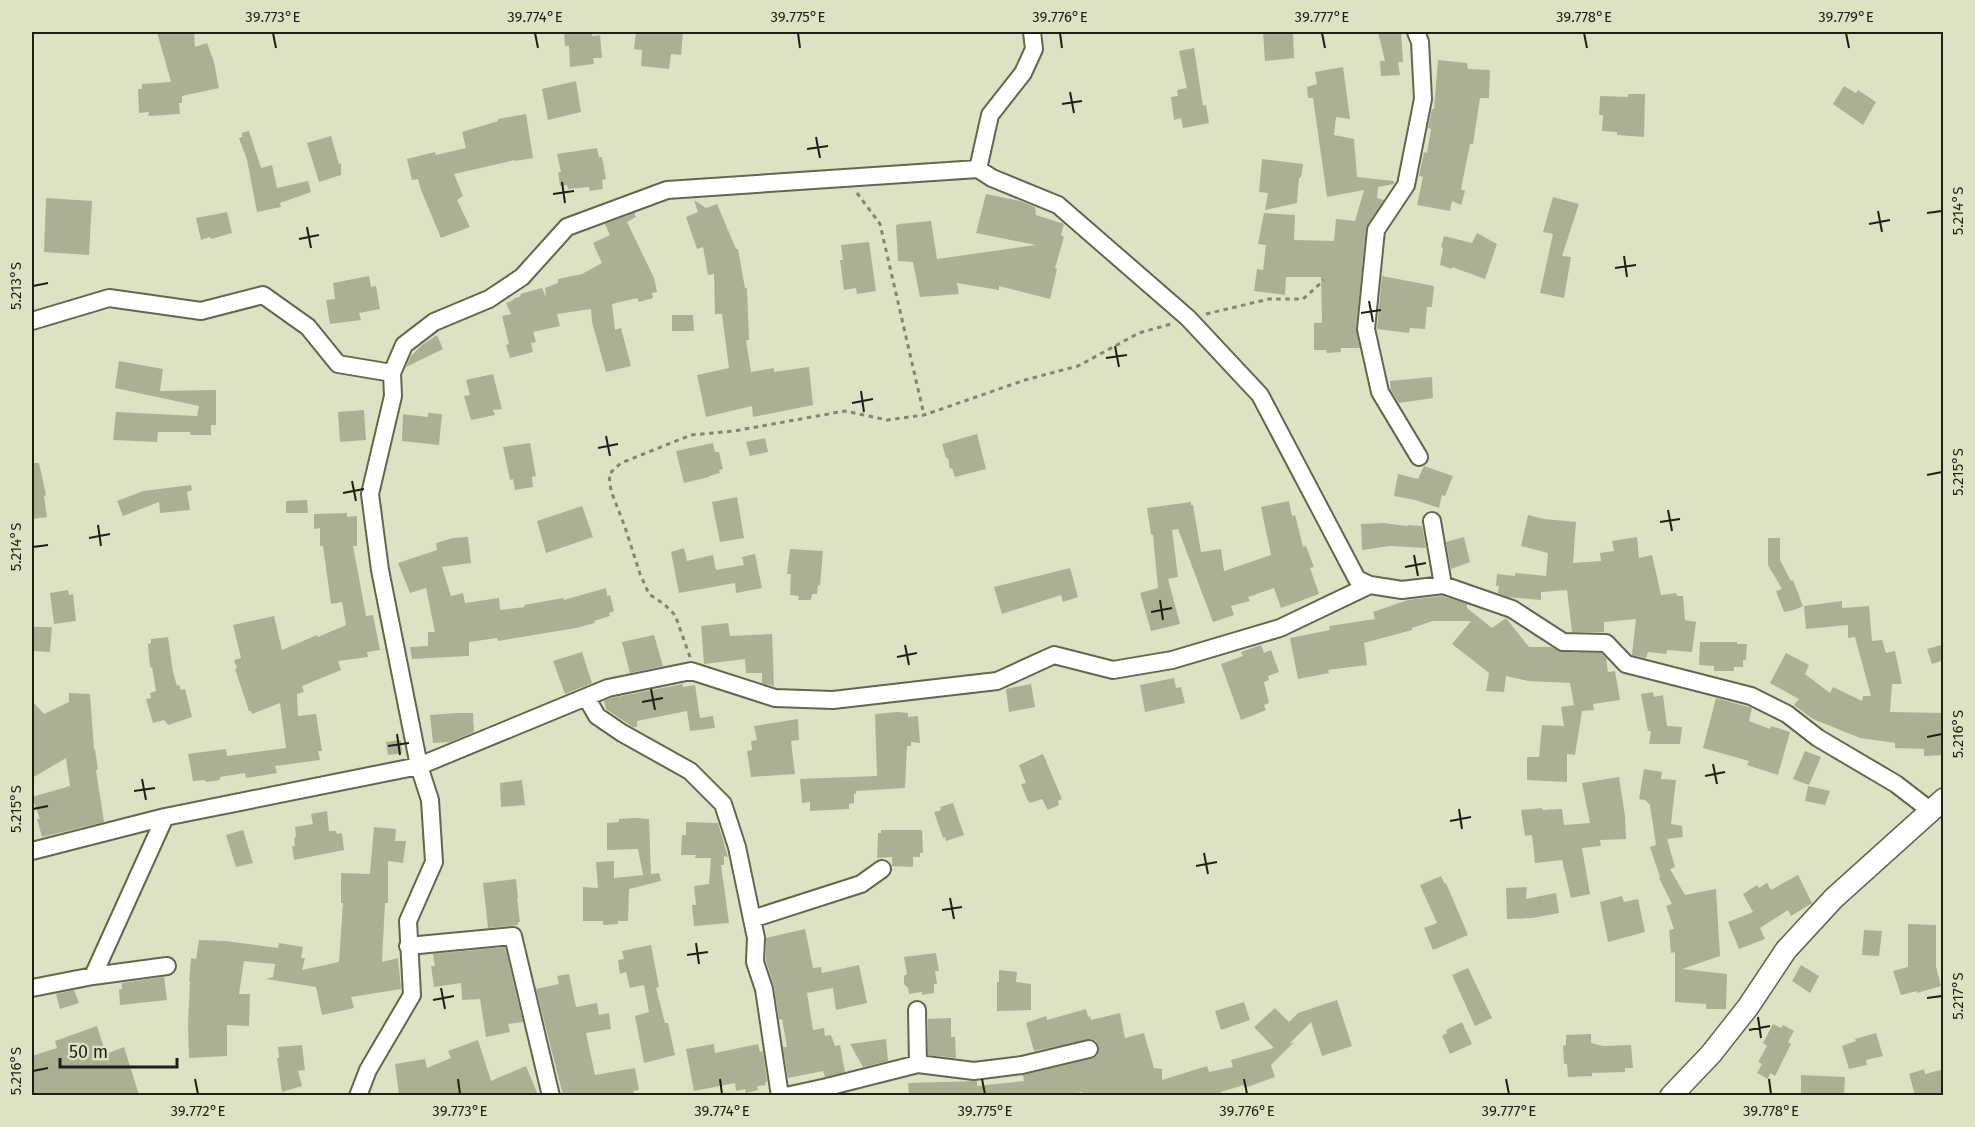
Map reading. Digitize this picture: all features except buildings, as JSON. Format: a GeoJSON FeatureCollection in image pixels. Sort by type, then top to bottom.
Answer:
{"type":"FeatureCollection","features":[{"type":"Feature","properties":{"kind":"street"},"geometry":{"type":"LineString","coordinates":[[978,169],[990,115],[1023,73],[1034,49],[1032,32]]}},
{"type":"Feature","properties":{"kind":"street"},"geometry":{"type":"LineString","coordinates":[[1416,32],[1420,42],[1423,99],[1406,185],[1376,230],[1366,328],[1380,392],[1419,458]]}},
{"type":"Feature","properties":{"kind":"street"},"geometry":{"type":"LineString","coordinates":[[358,1095],[368,1070],[412,995],[408,921],[434,862],[430,800],[419,766],[380,570],[370,494],[393,396],[392,373],[404,345],[434,322],[489,299],[522,277],[567,227],[667,190],[978,169],[992,178],[1058,205],[1188,318],[1260,395],[1357,579],[1370,585],[1402,590],[1443,585],[1512,609],[1563,642],[1606,643],[1626,664],[1751,696],[1787,714],[1818,738],[1896,784],[1937,805],[1834,898],[1786,950],[1748,1008],[1712,1054],[1671,1095]]}},
{"type":"Feature","properties":{"kind":"street"},"geometry":{"type":"LineString","coordinates":[[32,321],[109,298],[201,311],[263,294],[308,327],[338,364],[392,373]]}},
{"type":"Feature","properties":{"kind":"street"},"geometry":{"type":"LineString","coordinates":[[1432,521],[1443,585]]}},
{"type":"Feature","properties":{"kind":"street"},"geometry":{"type":"LineString","coordinates":[[32,851],[165,817],[419,766],[608,688],[691,671],[776,698],[833,700],[997,681],[1054,655],[1113,670],[1172,660],[1280,628],[1370,585]]}},
{"type":"Feature","properties":{"kind":"street"},"geometry":{"type":"LineString","coordinates":[[586,697],[597,716],[622,733],[690,771],[723,804],[737,847],[756,938],[755,962],[764,989],[780,1095]]}},
{"type":"Feature","properties":{"kind":"street"},"geometry":{"type":"LineString","coordinates":[[93,976],[165,817]]}},
{"type":"Feature","properties":{"kind":"street"},"geometry":{"type":"LineString","coordinates":[[752,920],[861,884],[882,869]]}},
{"type":"Feature","properties":{"kind":"street"},"geometry":{"type":"LineString","coordinates":[[408,946],[513,936],[551,1095]]}},
{"type":"Feature","properties":{"kind":"street"},"geometry":{"type":"LineString","coordinates":[[32,988],[93,976],[167,966]]}},
{"type":"Feature","properties":{"kind":"street"},"geometry":{"type":"LineString","coordinates":[[917,1010],[918,1064]]}},
{"type":"Feature","properties":{"kind":"street"},"geometry":{"type":"LineString","coordinates":[[786,1095],[828,1091],[918,1064],[974,1071],[1022,1065],[1089,1049]]}},
{"type":"Feature","properties":{"kind":"path"},"geometry":{"type":"LineString","coordinates":[[846,178],[880,224],[924,416]]}},
{"type":"Feature","properties":{"kind":"path"},"geometry":{"type":"LineString","coordinates":[[691,671],[689,651],[675,615],[649,594],[610,491],[609,474],[621,463],[691,435],[734,431],[845,411],[887,420],[924,416],[1025,380],[1078,366],[1139,333],[1188,318],[1269,299],[1303,299],[1324,280]]}}]}
